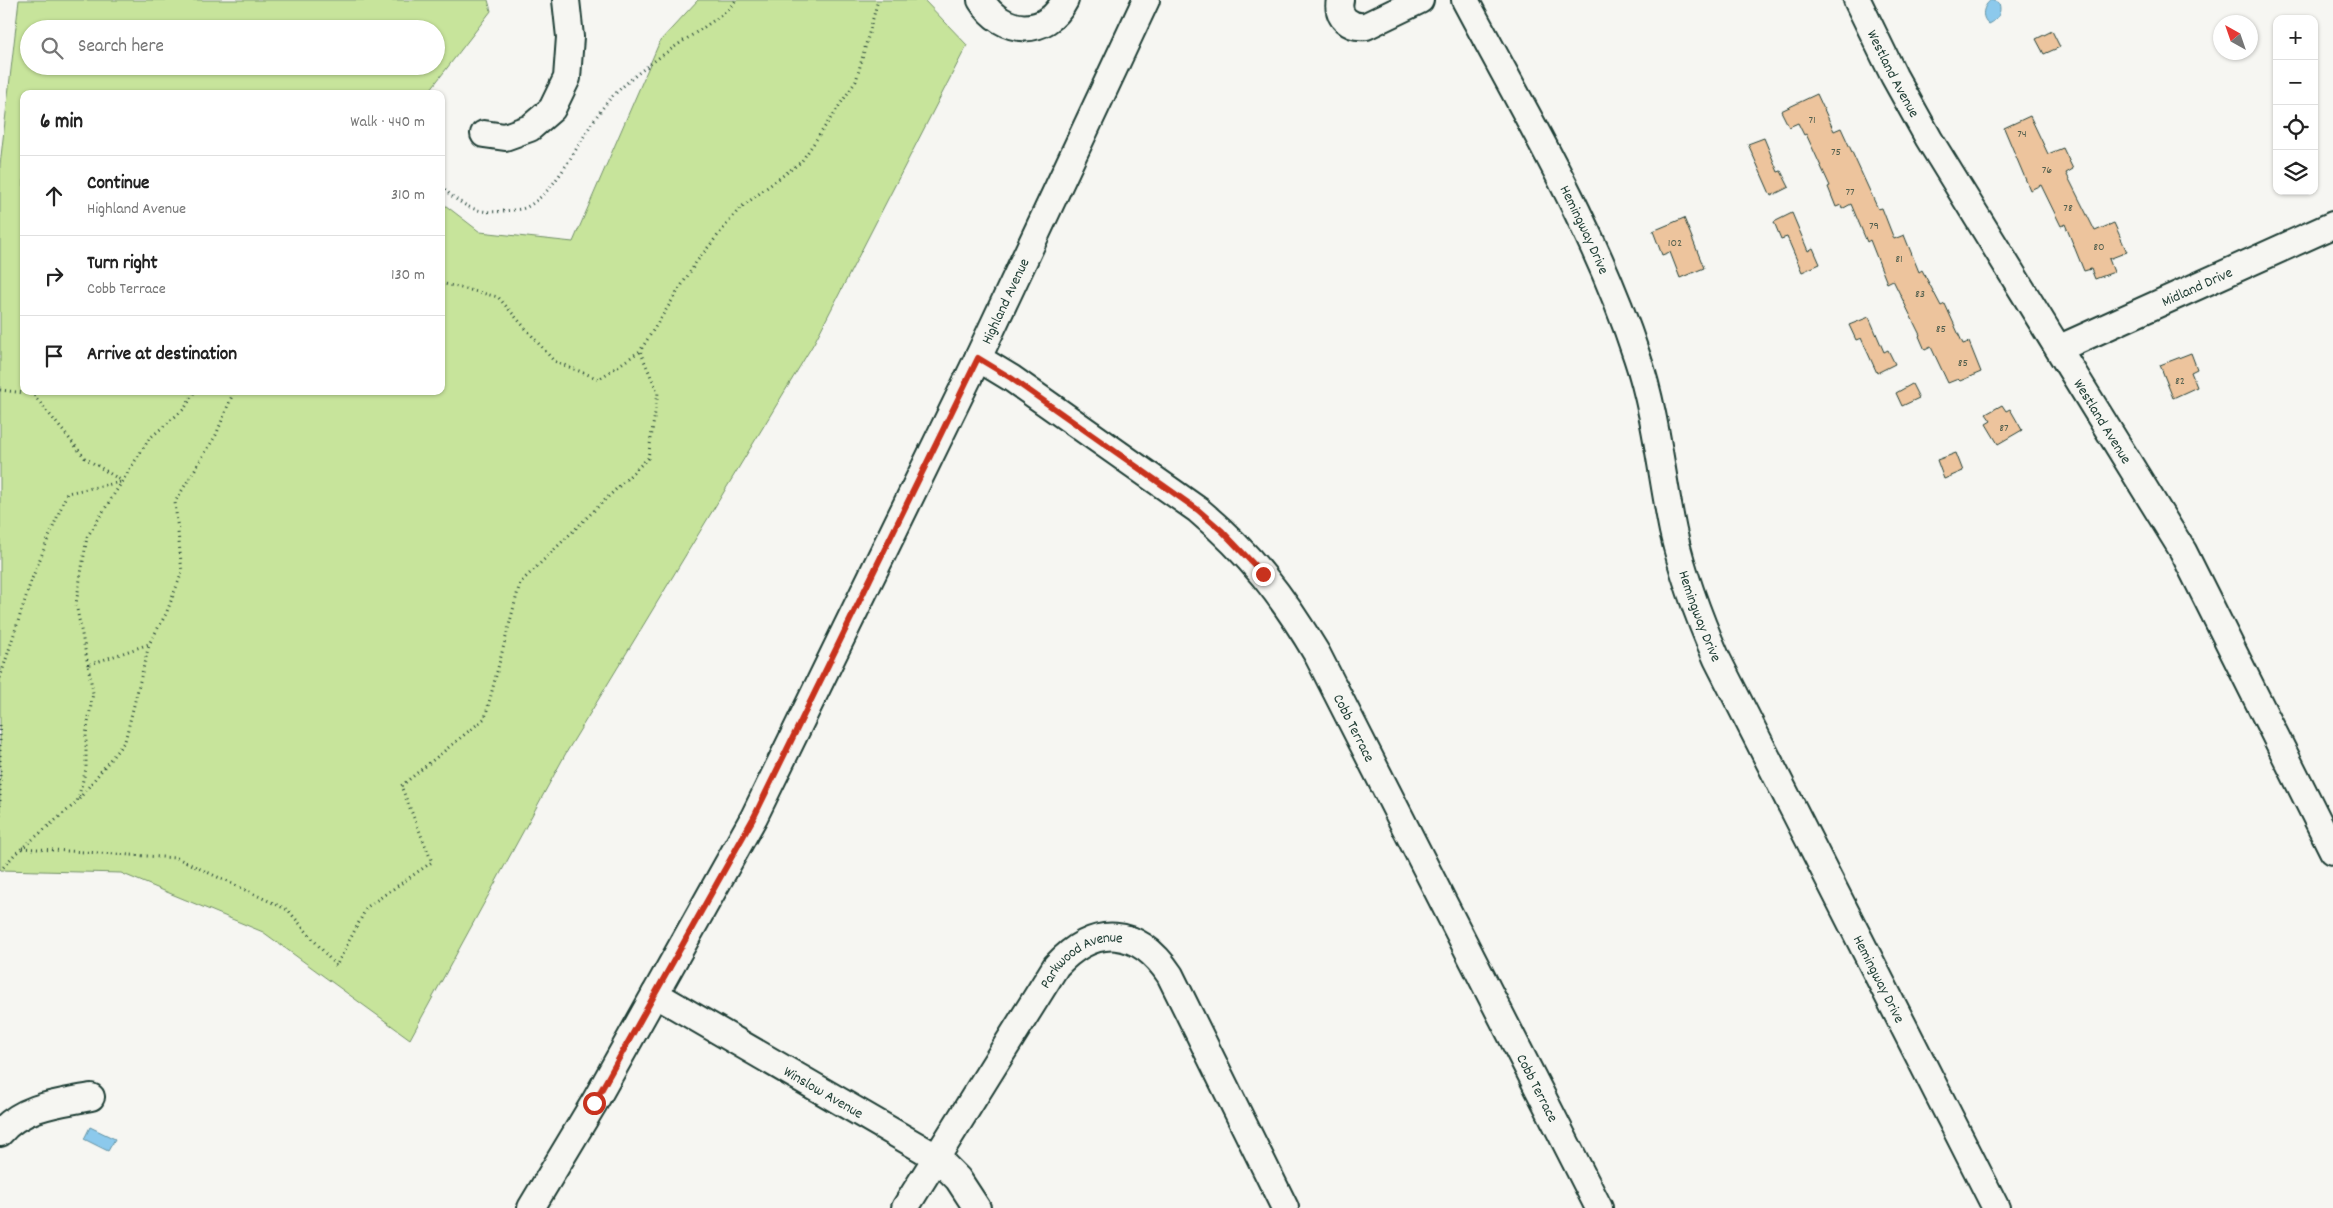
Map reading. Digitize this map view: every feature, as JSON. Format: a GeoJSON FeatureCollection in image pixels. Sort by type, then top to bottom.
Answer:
{"type":"FeatureCollection","features":[{"type":"Feature","properties":{"kind":"street"},"geometry":{"type":"LineString","coordinates":[[484,134],[505,137],[530,128],[552,109],[568,78],[570,37],[566,0]]}},
{"type":"Feature","properties":{"kind":"street"},"geometry":{"type":"LineString","coordinates":[[981,0],[988,11],[1008,24],[1030,27],[1050,20],[1058,12],[1065,0]]}},
{"type":"Feature","properties":{"kind":"street","name":"Highland Avenue"},"geometry":{"type":"LineString","coordinates":[[531,1208],[754,817],[978,358],[1146,0]]}},
{"type":"Feature","properties":{"kind":"street"},"geometry":{"type":"LineString","coordinates":[[1340,0],[1339,10],[1342,16],[1352,26],[1359,27],[1366,26],[1420,0]]}},
{"type":"Feature","properties":{"kind":"street","name":"Hemingway Drive"},"geometry":{"type":"LineString","coordinates":[[1465,0],[1569,194],[1621,311],[1646,387],[1673,532],[1702,627],[1717,660],[1996,1208]]}},
{"type":"Feature","properties":{"kind":"street","name":"Westland Avenue"},"geometry":{"type":"LineString","coordinates":[[1857,0],[1894,76],[1929,139],[2060,348],[2194,572],[2333,851]]}},
{"type":"Feature","properties":{"kind":"street","name":"Midland Drive"},"geometry":{"type":"LineString","coordinates":[[2060,348],[2333,225]]}},
{"type":"Feature","properties":{"kind":"street","name":"Cobb Terrace"},"geometry":{"type":"LineString","coordinates":[[978,358],[1011,378],[1198,510],[1222,531],[1281,596],[1317,654],[1599,1208]]}},
{"type":"Feature","properties":{"kind":"street","name":"Parkwood Avenue"},"geometry":{"type":"LineString","coordinates":[[905,1208],[1056,966],[1082,945],[1100,938],[1125,937],[1140,943],[1153,954],[1170,975],[1285,1208]]}},
{"type":"Feature","properties":{"kind":"street","name":"Winslow Avenue"},"geometry":{"type":"LineString","coordinates":[[654,994],[936,1157],[958,1178],[977,1208]]}},
{"type":"Feature","properties":{"kind":"street"},"geometry":{"type":"LineString","coordinates":[[0,1133],[12,1120],[29,1112],[92,1097]]}},
{"type":"Feature","properties":{"kind":"path"},"geometry":{"type":"LineString","coordinates":[[445,190],[459,204],[489,213],[526,207],[555,182],[576,147],[611,98],[644,67],[728,11],[736,0]]}},
{"type":"Feature","properties":{"kind":"path"},"geometry":{"type":"LineString","coordinates":[[445,284],[498,297],[554,361],[599,379],[640,351],[696,261],[740,208],[801,162],[856,81],[878,0]]}},
{"type":"Feature","properties":{"kind":"path"},"geometry":{"type":"LineString","coordinates":[[22,848],[177,858],[288,910],[336,966],[367,907],[432,862],[402,786],[485,718],[520,583],[648,458],[658,394],[640,351]]}},
{"type":"Feature","properties":{"kind":"path"},"geometry":{"type":"LineString","coordinates":[[0,390],[20,392]]}},
{"type":"Feature","properties":{"kind":"path"},"geometry":{"type":"LineString","coordinates":[[34,395],[85,458],[122,482]]}},
{"type":"Feature","properties":{"kind":"path"},"geometry":{"type":"LineString","coordinates":[[77,802],[86,769],[86,735],[93,693],[76,604],[87,537],[149,439],[185,408],[193,395]]}},
{"type":"Feature","properties":{"kind":"path"},"geometry":{"type":"LineString","coordinates":[[0,871],[22,848],[77,802],[125,742],[149,644],[166,614],[182,572],[175,502],[216,435],[232,395]]}},
{"type":"Feature","properties":{"kind":"path"},"geometry":{"type":"LineString","coordinates":[[0,678],[31,581],[67,492],[122,482]]}},
{"type":"Feature","properties":{"kind":"path"},"geometry":{"type":"LineString","coordinates":[[88,665],[149,644]]}},
{"type":"Feature","properties":{"kind":"path"},"geometry":{"type":"LineString","coordinates":[[0,724],[0,820]]}},
{"type":"Feature","properties":{"kind":"green space"},"geometry":{"type":"Polygon","coordinates":[[[19,0],[488,0],[491,11],[445,71],[445,20],[20,20],[20,75],[442,75],[430,90],[20,90],[20,395],[445,395],[445,205],[480,232],[573,242],[660,41],[698,0],[924,0],[967,45],[814,343],[566,753],[410,1039],[263,932],[121,873],[0,870],[0,165],[19,0]]]}},
{"type":"Feature","properties":{"kind":"water"},"geometry":{"type":"Polygon","coordinates":[[[1991,0],[1999,3],[2000,13],[1989,24],[1984,18],[1984,12],[1986,5],[1991,0]]]}},
{"type":"Feature","properties":{"kind":"water"},"geometry":{"type":"Polygon","coordinates":[[[90,1127],[115,1139],[108,1151],[84,1139],[90,1127]]]}},
{"type":"Feature","properties":{"kind":"building"},"geometry":{"type":"Polygon","coordinates":[[[2052,31],[2060,47],[2044,54],[2036,39],[2052,31]]]}},
{"type":"Feature","properties":{"kind":"building"},"geometry":{"type":"Polygon","coordinates":[[[1817,94],[1834,131],[1841,128],[1878,209],[1882,208],[1894,239],[1904,235],[1919,272],[1922,270],[1941,306],[1945,304],[1963,344],[1969,342],[1981,372],[1960,381],[1958,379],[1948,383],[1931,347],[1925,350],[1920,335],[1893,280],[1887,283],[1870,240],[1867,242],[1851,204],[1842,209],[1841,205],[1836,207],[1828,187],[1830,186],[1806,134],[1804,135],[1798,123],[1789,127],[1781,111],[1817,94]]]}},
{"type":"Feature","properties":{"kind":"building"},"geometry":{"type":"Polygon","coordinates":[[[2030,116],[2048,154],[2063,148],[2073,169],[2066,173],[2095,231],[2114,223],[2127,252],[2109,259],[2114,272],[2095,279],[2091,269],[2084,271],[2065,224],[2061,226],[2041,185],[2030,190],[2004,128],[2030,116]]]}},
{"type":"Feature","properties":{"kind":"building"},"geometry":{"type":"Polygon","coordinates":[[[1764,138],[1778,172],[1781,171],[1789,187],[1771,196],[1748,144],[1764,138]]]}},
{"type":"Feature","properties":{"kind":"building"},"geometry":{"type":"Polygon","coordinates":[[[1792,213],[1808,251],[1813,248],[1820,264],[1802,272],[1787,237],[1781,239],[1774,222],[1792,213]]]}},
{"type":"Feature","properties":{"kind":"building"},"geometry":{"type":"Polygon","coordinates":[[[1684,218],[1704,268],[1680,278],[1670,252],[1662,255],[1653,231],[1684,218]]]}},
{"type":"Feature","properties":{"kind":"building"},"geometry":{"type":"Polygon","coordinates":[[[1869,317],[1884,352],[1888,350],[1895,364],[1877,373],[1861,338],[1856,340],[1849,325],[1869,317]]]}},
{"type":"Feature","properties":{"kind":"building"},"geometry":{"type":"Polygon","coordinates":[[[2191,353],[2197,369],[2191,372],[2197,387],[2173,398],[2160,365],[2191,353]]]}},
{"type":"Feature","properties":{"kind":"building"},"geometry":{"type":"Polygon","coordinates":[[[1912,384],[1919,398],[1902,406],[1896,393],[1912,384]]]}},
{"type":"Feature","properties":{"kind":"building"},"geometry":{"type":"Polygon","coordinates":[[[2002,405],[2006,411],[2010,409],[2022,430],[1998,444],[1986,424],[1991,421],[1986,414],[2002,405]]]}},
{"type":"Feature","properties":{"kind":"building"},"geometry":{"type":"Polygon","coordinates":[[[1956,453],[1963,471],[1944,479],[1937,460],[1956,453]]]}},
{"type":"Feature","properties":{"kind":"route"},"geometry":{"type":"LineString","coordinates":[[594,1103],[754,817],[978,358],[1011,378],[1198,510],[1222,531],[1263,574]]}}]}
